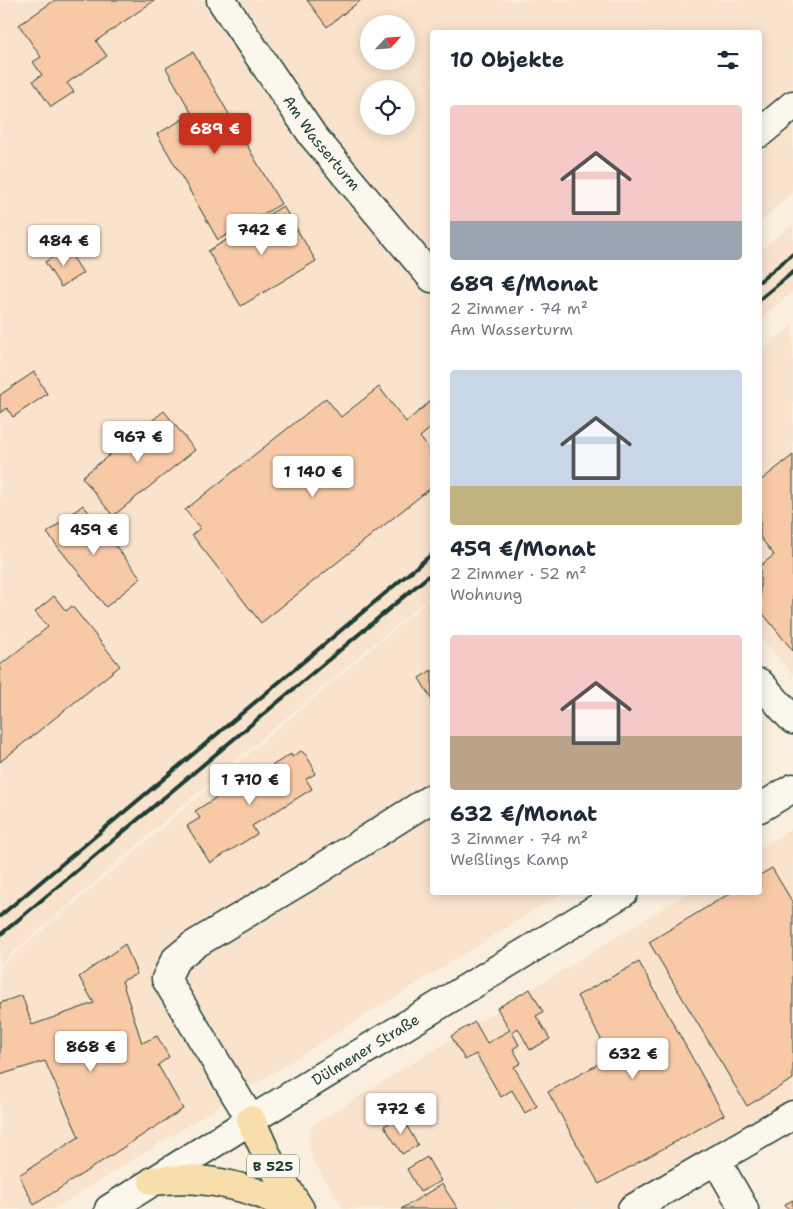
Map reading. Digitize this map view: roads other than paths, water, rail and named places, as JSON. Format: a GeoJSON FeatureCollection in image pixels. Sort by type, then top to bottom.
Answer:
{"type":"FeatureCollection","features":[{"type":"Feature","properties":{"kind":"main road","name":"B 525"},"geometry":{"type":"LineString","coordinates":[[250,1120],[270,1162],[300,1209]]}},
{"type":"Feature","properties":{"kind":"main road"},"geometry":{"type":"LineString","coordinates":[[153,1181],[195,1179],[234,1186],[279,1202],[289,1209]]}},
{"type":"Feature","properties":{"kind":"street","name":"Am Wasserturm"},"geometry":{"type":"LineString","coordinates":[[221,0],[314,136],[430,276]]}},
{"type":"Feature","properties":{"kind":"street"},"geometry":{"type":"LineString","coordinates":[[762,131],[793,105]]}},
{"type":"Feature","properties":{"kind":"street"},"geometry":{"type":"LineString","coordinates":[[762,685],[793,720]]}},
{"type":"Feature","properties":{"kind":"street"},"geometry":{"type":"LineString","coordinates":[[762,807],[793,788]]}},
{"type":"Feature","properties":{"kind":"street"},"geometry":{"type":"LineString","coordinates":[[250,1120],[166,979],[175,960],[192,946],[312,874],[430,799]]}},
{"type":"Feature","properties":{"kind":"street","name":"Dülmener Straße"},"geometry":{"type":"LineString","coordinates":[[109,1209],[250,1120],[619,895]]}},
{"type":"Feature","properties":{"kind":"street"},"geometry":{"type":"LineString","coordinates":[[632,1209],[793,1115]]}},
{"type":"Feature","properties":{"kind":"street"},"geometry":{"type":"LineString","coordinates":[[716,1160],[744,1209]]}},
{"type":"Feature","properties":{"kind":"railway"},"geometry":{"type":"LineString","coordinates":[[762,279],[793,254]]}},
{"type":"Feature","properties":{"kind":"railway"},"geometry":{"type":"LineString","coordinates":[[762,297],[793,272]]}},
{"type":"Feature","properties":{"kind":"railway"},"geometry":{"type":"LineString","coordinates":[[0,916],[430,556]]}},
{"type":"Feature","properties":{"kind":"railway"},"geometry":{"type":"LineString","coordinates":[[0,935],[430,575]]}}]}
